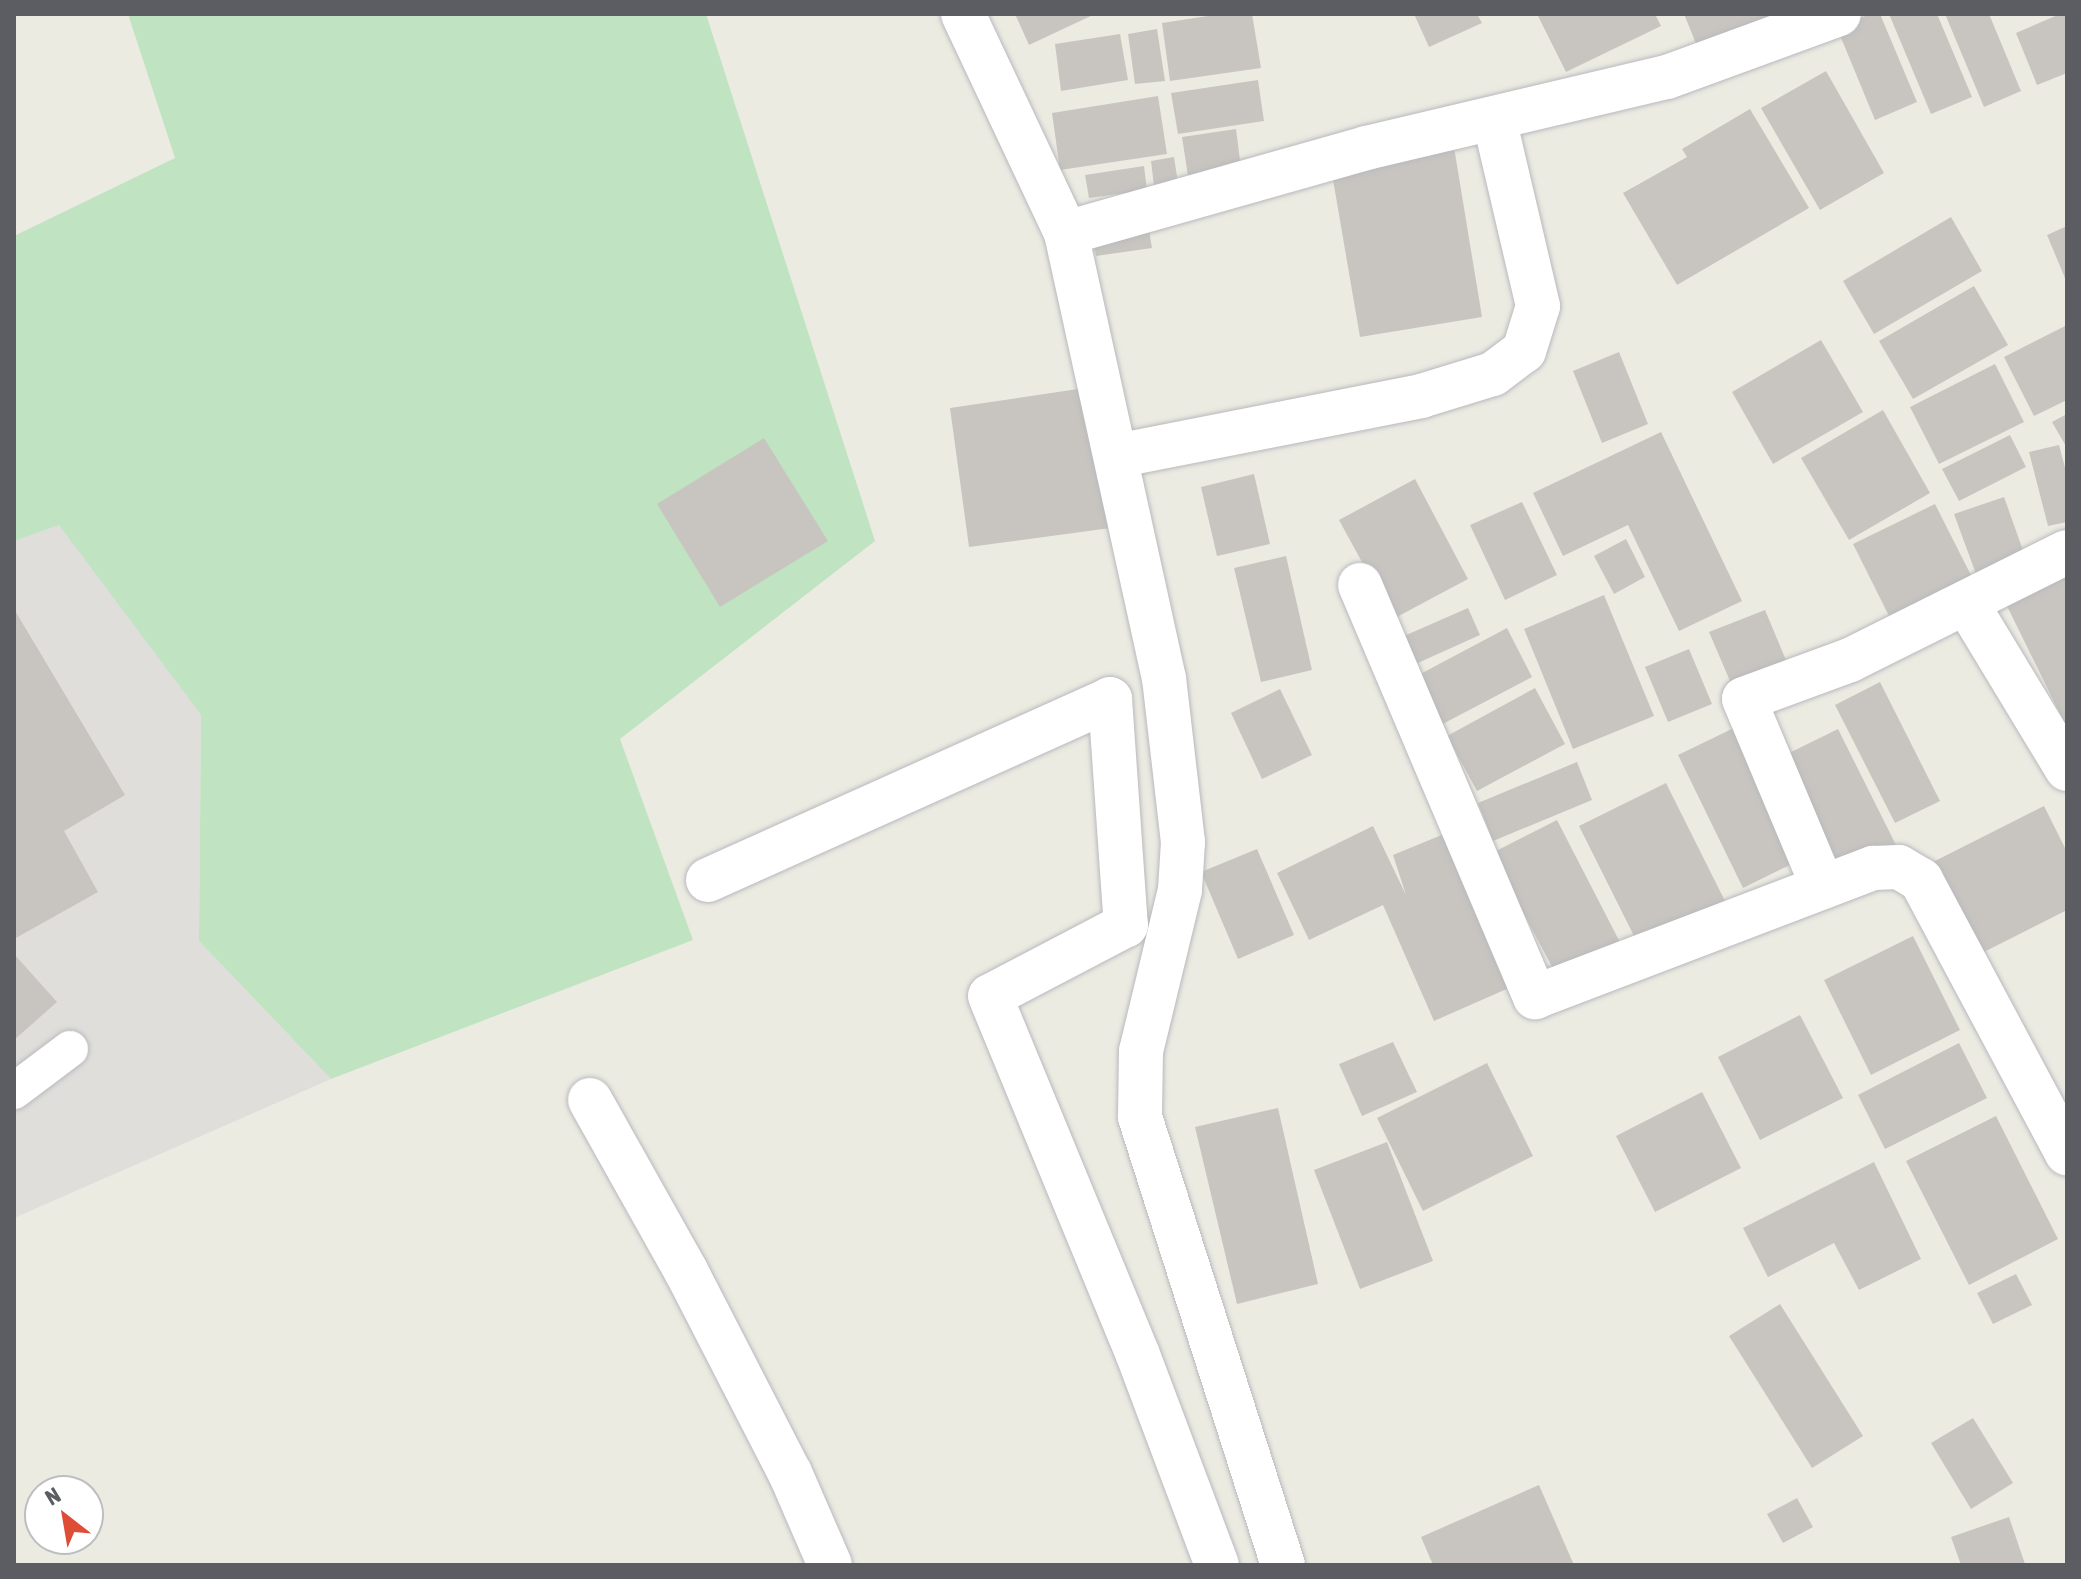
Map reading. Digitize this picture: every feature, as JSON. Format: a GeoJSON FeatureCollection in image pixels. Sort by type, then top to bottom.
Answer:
{"type":"FeatureCollection","features":[{"type":"Feature","properties":{"kind":"street"},"geometry":{"type":"LineString","coordinates":[[963,14],[1066,233],[1164,678],[1183,842],[1180,890],[1141,1051],[1140,1117],[1283,1565]]}},
{"type":"Feature","properties":{"kind":"street"},"geometry":{"type":"LineString","coordinates":[[1066,233],[1366,148],[1667,77],[1839,14]]}},
{"type":"Feature","properties":{"kind":"street"},"geometry":{"type":"LineString","coordinates":[[1116,456],[1421,396],[1493,374],[1524,351],[1538,306],[1494,119]]}},
{"type":"Feature","properties":{"kind":"street"},"geometry":{"type":"LineString","coordinates":[[1823,887],[1744,699],[1850,660],[2067,552]]}},
{"type":"Feature","properties":{"kind":"street"},"geometry":{"type":"LineString","coordinates":[[1360,585],[1535,997],[1873,868],[1914,872],[2067,1153]]}},
{"type":"Feature","properties":{"kind":"street"},"geometry":{"type":"LineString","coordinates":[[1967,604],[2067,769]]}},
{"type":"Feature","properties":{"kind":"street"},"geometry":{"type":"LineString","coordinates":[[708,880],[1110,699],[1126,925],[990,996],[1138,1355],[1217,1565]]}},
{"type":"Feature","properties":{"kind":"street"},"geometry":{"type":"LineString","coordinates":[[590,1100],[686,1271],[790,1473],[830,1565]]}},
{"type":"Feature","properties":{"kind":"lane"},"geometry":{"type":"LineString","coordinates":[[14,1091],[70,1049]]}},
{"type":"Feature","properties":{"kind":"shaded area"},"geometry":{"type":"Polygon","coordinates":[[[59,524],[201,715],[199,941],[331,1079],[14,1218],[14,541],[59,524]]]}},
{"type":"Feature","properties":{"kind":"green space"},"geometry":{"type":"Polygon","coordinates":[[[128,14],[706,14],[875,541],[620,739],[693,940],[331,1079],[199,941],[201,715],[59,525],[14,541],[14,236],[175,158],[128,14]]]}},
{"type":"Feature","properties":{"kind":"building"},"geometry":{"type":"Polygon","coordinates":[[[1015,14],[1095,14],[1029,45],[1015,14]]]}},
{"type":"Feature","properties":{"kind":"building"},"geometry":{"type":"Polygon","coordinates":[[[1221,14],[1252,14],[1261,68],[1170,81],[1162,23],[1221,14]]]}},
{"type":"Feature","properties":{"kind":"building"},"geometry":{"type":"Polygon","coordinates":[[[1414,14],[1477,14],[1482,23],[1429,47],[1414,14]]]}},
{"type":"Feature","properties":{"kind":"building"},"geometry":{"type":"Polygon","coordinates":[[[1655,14],[1661,26],[1566,72],[1538,16],[1655,14]]]}},
{"type":"Feature","properties":{"kind":"building"},"geometry":{"type":"Polygon","coordinates":[[[1684,14],[1816,14],[1703,61],[1684,14]]]}},
{"type":"Feature","properties":{"kind":"building"},"geometry":{"type":"Polygon","coordinates":[[[1870,14],[1880,14],[1917,102],[1875,120],[1837,28],[1870,14]]]}},
{"type":"Feature","properties":{"kind":"building"},"geometry":{"type":"Polygon","coordinates":[[[1889,14],[1937,14],[1972,97],[1931,114],[1889,14]]]}},
{"type":"Feature","properties":{"kind":"building"},"geometry":{"type":"Polygon","coordinates":[[[1945,14],[1989,14],[2021,91],[1984,107],[1945,14]]]}},
{"type":"Feature","properties":{"kind":"building"},"geometry":{"type":"Polygon","coordinates":[[[2060,14],[2067,14],[2067,73],[2037,85],[2016,33],[2060,14]]]}},
{"type":"Feature","properties":{"kind":"building"},"geometry":{"type":"Polygon","coordinates":[[[1157,29],[1165,81],[1135,84],[1128,34],[1157,29]]]}},
{"type":"Feature","properties":{"kind":"building"},"geometry":{"type":"Polygon","coordinates":[[[1120,34],[1128,80],[1061,91],[1055,44],[1120,34]]]}},
{"type":"Feature","properties":{"kind":"building"},"geometry":{"type":"Polygon","coordinates":[[[1826,71],[1884,173],[1820,210],[1761,108],[1826,71]]]}},
{"type":"Feature","properties":{"kind":"building"},"geometry":{"type":"Polygon","coordinates":[[[1258,80],[1264,121],[1178,134],[1171,93],[1258,80]]]}},
{"type":"Feature","properties":{"kind":"building"},"geometry":{"type":"Polygon","coordinates":[[[1158,96],[1167,154],[1060,170],[1052,113],[1158,96]]]}},
{"type":"Feature","properties":{"kind":"building"},"geometry":{"type":"Polygon","coordinates":[[[1750,109],[1809,208],[1677,285],[1623,193],[1687,157],[1682,149],[1750,109]]]}},
{"type":"Feature","properties":{"kind":"building"},"geometry":{"type":"Polygon","coordinates":[[[1236,129],[1241,168],[1188,176],[1182,137],[1236,129]]]}},
{"type":"Feature","properties":{"kind":"building"},"geometry":{"type":"Polygon","coordinates":[[[1454,147],[1482,317],[1360,337],[1331,168],[1454,147]]]}},
{"type":"Feature","properties":{"kind":"building"},"geometry":{"type":"Polygon","coordinates":[[[1174,157],[1178,183],[1154,186],[1151,161],[1174,157]]]}},
{"type":"Feature","properties":{"kind":"building"},"geometry":{"type":"Polygon","coordinates":[[[1144,166],[1147,190],[1089,198],[1085,175],[1144,166]]]}},
{"type":"Feature","properties":{"kind":"building"},"geometry":{"type":"Polygon","coordinates":[[[1951,217],[1982,271],[1874,334],[1843,281],[1951,217]]]}},
{"type":"Feature","properties":{"kind":"building"},"geometry":{"type":"Polygon","coordinates":[[[1147,219],[1152,248],[1096,256],[1092,228],[1147,219]]]}},
{"type":"Feature","properties":{"kind":"building"},"geometry":{"type":"Polygon","coordinates":[[[2067,226],[2067,283],[2047,235],[2067,226]]]}},
{"type":"Feature","properties":{"kind":"building"},"geometry":{"type":"Polygon","coordinates":[[[1974,286],[2008,345],[1913,399],[1879,341],[1974,286]]]}},
{"type":"Feature","properties":{"kind":"building"},"geometry":{"type":"Polygon","coordinates":[[[2067,325],[2067,400],[2034,416],[2004,357],[2067,325]]]}},
{"type":"Feature","properties":{"kind":"building"},"geometry":{"type":"Polygon","coordinates":[[[1821,340],[1863,412],[1773,464],[1732,392],[1821,340]]]}},
{"type":"Feature","properties":{"kind":"building"},"geometry":{"type":"Polygon","coordinates":[[[1619,352],[1648,424],[1602,443],[1573,371],[1619,352]]]}},
{"type":"Feature","properties":{"kind":"building"},"geometry":{"type":"Polygon","coordinates":[[[1995,364],[2024,422],[1939,464],[1910,407],[1995,364]]]}},
{"type":"Feature","properties":{"kind":"building"},"geometry":{"type":"Polygon","coordinates":[[[1098,386],[1118,527],[969,547],[950,408],[1098,386]]]}},
{"type":"Feature","properties":{"kind":"building"},"geometry":{"type":"Polygon","coordinates":[[[1883,410],[1930,493],[1849,540],[1801,458],[1883,410]]]}},
{"type":"Feature","properties":{"kind":"building"},"geometry":{"type":"Polygon","coordinates":[[[2067,414],[2067,448],[2052,422],[2067,414]]]}},
{"type":"Feature","properties":{"kind":"building"},"geometry":{"type":"Polygon","coordinates":[[[1661,432],[1742,601],[1679,631],[1628,525],[1563,556],[1533,493],[1661,432]]]}},
{"type":"Feature","properties":{"kind":"building"},"geometry":{"type":"Polygon","coordinates":[[[2010,435],[2026,467],[1959,501],[1942,469],[2010,435]]]}},
{"type":"Feature","properties":{"kind":"building"},"geometry":{"type":"Polygon","coordinates":[[[764,438],[828,541],[720,607],[657,504],[764,438]]]}},
{"type":"Feature","properties":{"kind":"building"},"geometry":{"type":"Polygon","coordinates":[[[2059,445],[2067,475],[2067,522],[2048,526],[2029,452],[2059,445]]]}},
{"type":"Feature","properties":{"kind":"building"},"geometry":{"type":"Polygon","coordinates":[[[1254,474],[1270,544],[1217,556],[1201,487],[1254,474]]]}},
{"type":"Feature","properties":{"kind":"building"},"geometry":{"type":"Polygon","coordinates":[[[1415,479],[1468,579],[1393,619],[1339,520],[1415,479]]]}},
{"type":"Feature","properties":{"kind":"building"},"geometry":{"type":"Polygon","coordinates":[[[2004,497],[2025,556],[1976,574],[1954,514],[2004,497]]]}},
{"type":"Feature","properties":{"kind":"building"},"geometry":{"type":"Polygon","coordinates":[[[1522,502],[1557,575],[1505,600],[1470,525],[1522,502]]]}},
{"type":"Feature","properties":{"kind":"building"},"geometry":{"type":"Polygon","coordinates":[[[1935,504],[1979,591],[1897,632],[1853,544],[1935,504]]]}},
{"type":"Feature","properties":{"kind":"building"},"geometry":{"type":"Polygon","coordinates":[[[1626,539],[1645,577],[1614,594],[1594,556],[1626,539]]]}},
{"type":"Feature","properties":{"kind":"building"},"geometry":{"type":"Polygon","coordinates":[[[1286,556],[1312,670],[1261,682],[1234,568],[1286,556]]]}},
{"type":"Feature","properties":{"kind":"building"},"geometry":{"type":"Polygon","coordinates":[[[2067,571],[2067,728],[2005,602],[2067,571]]]}},
{"type":"Feature","properties":{"kind":"building"},"geometry":{"type":"Polygon","coordinates":[[[1604,595],[1654,716],[1573,749],[1524,629],[1604,595]]]}},
{"type":"Feature","properties":{"kind":"building"},"geometry":{"type":"Polygon","coordinates":[[[1468,608],[1480,635],[1400,671],[1388,643],[1468,608]]]}},
{"type":"Feature","properties":{"kind":"building"},"geometry":{"type":"Polygon","coordinates":[[[14,609],[125,795],[64,831],[98,892],[14,939],[14,609]]]}},
{"type":"Feature","properties":{"kind":"building"},"geometry":{"type":"Polygon","coordinates":[[[1765,610],[1788,665],[1733,688],[1709,632],[1765,610]]]}},
{"type":"Feature","properties":{"kind":"building"},"geometry":{"type":"Polygon","coordinates":[[[1507,628],[1532,677],[1435,728],[1411,679],[1507,628]]]}},
{"type":"Feature","properties":{"kind":"building"},"geometry":{"type":"Polygon","coordinates":[[[1689,649],[1712,704],[1668,722],[1645,667],[1689,649]]]}},
{"type":"Feature","properties":{"kind":"building"},"geometry":{"type":"Polygon","coordinates":[[[1880,682],[1940,801],[1895,823],[1835,705],[1880,682]]]}},
{"type":"Feature","properties":{"kind":"building"},"geometry":{"type":"Polygon","coordinates":[[[1535,688],[1565,744],[1477,791],[1447,736],[1535,688]]]}},
{"type":"Feature","properties":{"kind":"building"},"geometry":{"type":"Polygon","coordinates":[[[1280,689],[1312,755],[1262,779],[1231,713],[1280,689]]]}},
{"type":"Feature","properties":{"kind":"building"},"geometry":{"type":"Polygon","coordinates":[[[1738,726],[1804,858],[1743,888],[1678,755],[1738,726]]]}},
{"type":"Feature","properties":{"kind":"building"},"geometry":{"type":"Polygon","coordinates":[[[1838,729],[1897,847],[1830,881],[1771,762],[1838,729]]]}},
{"type":"Feature","properties":{"kind":"building"},"geometry":{"type":"Polygon","coordinates":[[[1577,762],[1592,800],[1493,841],[1478,803],[1577,762]]]}},
{"type":"Feature","properties":{"kind":"building"},"geometry":{"type":"Polygon","coordinates":[[[1666,783],[1729,909],[1643,954],[1579,826],[1666,783]]]}},
{"type":"Feature","properties":{"kind":"building"},"geometry":{"type":"Polygon","coordinates":[[[2044,806],[2067,852],[2067,910],[1974,957],[1927,865],[2044,806]]]}},
{"type":"Feature","properties":{"kind":"building"},"geometry":{"type":"Polygon","coordinates":[[[1557,820],[1625,952],[1561,984],[1492,853],[1557,820]]]}},
{"type":"Feature","properties":{"kind":"building"},"geometry":{"type":"Polygon","coordinates":[[[1373,826],[1406,895],[1393,855],[1461,827],[1527,980],[1434,1021],[1383,905],[1309,940],[1277,873],[1373,826]]]}},
{"type":"Feature","properties":{"kind":"building"},"geometry":{"type":"Polygon","coordinates":[[[1257,849],[1294,935],[1238,959],[1201,872],[1257,849]]]}},
{"type":"Feature","properties":{"kind":"building"},"geometry":{"type":"Polygon","coordinates":[[[1913,936],[1960,1030],[1871,1075],[1824,980],[1913,936]]]}},
{"type":"Feature","properties":{"kind":"building"},"geometry":{"type":"Polygon","coordinates":[[[14,954],[57,1002],[14,1040],[14,954]]]}},
{"type":"Feature","properties":{"kind":"building"},"geometry":{"type":"Polygon","coordinates":[[[1800,1015],[1843,1098],[1760,1140],[1718,1057],[1800,1015]]]}},
{"type":"Feature","properties":{"kind":"building"},"geometry":{"type":"Polygon","coordinates":[[[1393,1042],[1417,1092],[1362,1116],[1339,1064],[1393,1042]]]}},
{"type":"Feature","properties":{"kind":"building"},"geometry":{"type":"Polygon","coordinates":[[[1959,1043],[1987,1098],[1885,1149],[1858,1095],[1959,1043]]]}},
{"type":"Feature","properties":{"kind":"building"},"geometry":{"type":"Polygon","coordinates":[[[1487,1063],[1533,1156],[1423,1211],[1377,1118],[1487,1063]]]}},
{"type":"Feature","properties":{"kind":"building"},"geometry":{"type":"Polygon","coordinates":[[[1702,1092],[1741,1168],[1655,1212],[1616,1136],[1702,1092]]]}},
{"type":"Feature","properties":{"kind":"building"},"geometry":{"type":"Polygon","coordinates":[[[1278,1108],[1318,1284],[1237,1304],[1195,1127],[1278,1108]]]}},
{"type":"Feature","properties":{"kind":"building"},"geometry":{"type":"Polygon","coordinates":[[[1996,1116],[2058,1239],[1969,1285],[1906,1161],[1996,1116]]]}},
{"type":"Feature","properties":{"kind":"building"},"geometry":{"type":"Polygon","coordinates":[[[1387,1142],[1433,1261],[1360,1289],[1314,1170],[1387,1142]]]}},
{"type":"Feature","properties":{"kind":"building"},"geometry":{"type":"Polygon","coordinates":[[[1874,1162],[1921,1259],[1859,1290],[1834,1243],[1768,1277],[1743,1228],[1874,1162]]]}},
{"type":"Feature","properties":{"kind":"building"},"geometry":{"type":"Polygon","coordinates":[[[2016,1274],[2032,1305],[1993,1324],[1977,1293],[2016,1274]]]}},
{"type":"Feature","properties":{"kind":"building"},"geometry":{"type":"Polygon","coordinates":[[[1780,1304],[1863,1436],[1812,1468],[1729,1336],[1780,1304]]]}},
{"type":"Feature","properties":{"kind":"building"},"geometry":{"type":"Polygon","coordinates":[[[1973,1418],[2013,1483],[1971,1509],[1931,1443],[1973,1418]]]}},
{"type":"Feature","properties":{"kind":"building"},"geometry":{"type":"Polygon","coordinates":[[[1539,1485],[1574,1565],[1433,1565],[1421,1537],[1539,1485]]]}},
{"type":"Feature","properties":{"kind":"building"},"geometry":{"type":"Polygon","coordinates":[[[1797,1498],[1813,1527],[1783,1543],[1767,1514],[1797,1498]]]}},
{"type":"Feature","properties":{"kind":"building"},"geometry":{"type":"Polygon","coordinates":[[[2009,1517],[2025,1564],[1961,1565],[1951,1537],[2009,1517]]]}}]}
